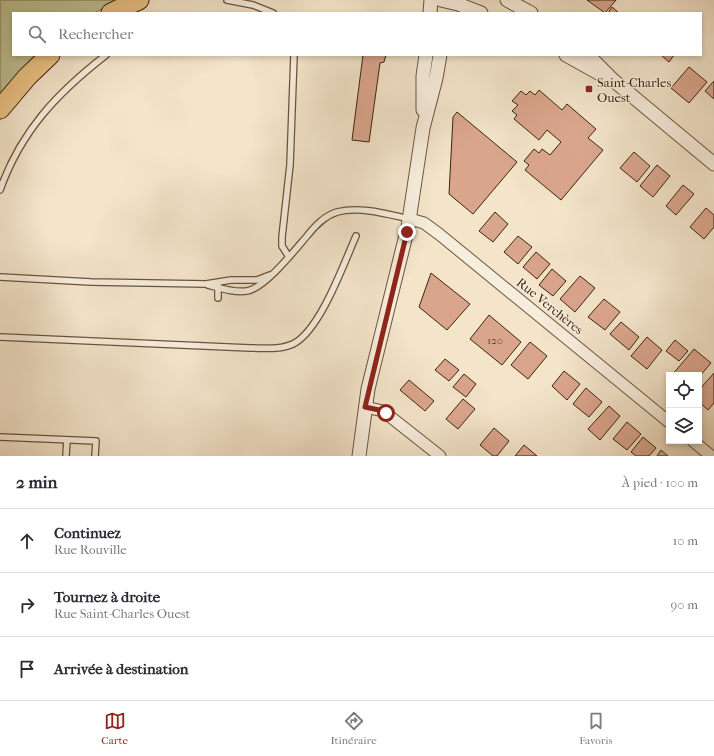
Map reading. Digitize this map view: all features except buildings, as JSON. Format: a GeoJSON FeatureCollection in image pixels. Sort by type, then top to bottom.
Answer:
{"type":"FeatureCollection","features":[{"type":"Feature","properties":{"kind":"highway"},"geometry":{"type":"LineString","coordinates":[[113,12],[139,0]]}},
{"type":"Feature","properties":{"kind":"highway"},"geometry":{"type":"LineString","coordinates":[[0,109],[27,77],[49,56]]}},
{"type":"Feature","properties":{"kind":"street"},"geometry":{"type":"LineString","coordinates":[[430,12],[431,0]]}},
{"type":"Feature","properties":{"kind":"street"},"geometry":{"type":"LineString","coordinates":[[506,0],[529,12]]}},
{"type":"Feature","properties":{"kind":"street"},"geometry":{"type":"LineString","coordinates":[[445,3],[477,12]]}},
{"type":"Feature","properties":{"kind":"street"},"geometry":{"type":"LineString","coordinates":[[423,128],[423,76],[426,56]]}},
{"type":"Feature","properties":{"kind":"street"},"geometry":{"type":"LineString","coordinates":[[359,456],[365,407],[410,219],[423,128],[436,78],[440,56]]}},
{"type":"Feature","properties":{"kind":"street"},"geometry":{"type":"LineString","coordinates":[[568,56],[613,80]]}},
{"type":"Feature","properties":{"kind":"street"},"geometry":{"type":"LineString","coordinates":[[589,56],[613,80],[714,164]]}},
{"type":"Feature","properties":{"kind":"street","name":"Rue Verchères"},"geometry":{"type":"LineString","coordinates":[[410,219],[424,223],[436,231],[666,420]]}},
{"type":"Feature","properties":{"kind":"street"},"geometry":{"type":"LineString","coordinates":[[365,407],[383,411],[440,456]]}},
{"type":"Feature","properties":{"kind":"street"},"geometry":{"type":"LineString","coordinates":[[697,444],[711,456]]}},
{"type":"Feature","properties":{"kind":"lane"},"geometry":{"type":"LineString","coordinates":[[227,0],[253,5],[271,12]]}},
{"type":"Feature","properties":{"kind":"lane"},"geometry":{"type":"LineString","coordinates":[[0,190],[18,150],[45,110],[69,85],[105,56]]}},
{"type":"Feature","properties":{"kind":"lane"},"geometry":{"type":"LineString","coordinates":[[289,257],[282,246],[282,237],[290,165],[294,56]]}},
{"type":"Feature","properties":{"kind":"lane"},"geometry":{"type":"LineString","coordinates":[[0,277],[91,282],[206,284],[218,285],[230,291],[249,291],[257,287],[289,257],[318,223],[336,212],[368,212],[410,219]]}},
{"type":"Feature","properties":{"kind":"lane"},"geometry":{"type":"LineString","coordinates":[[0,337],[250,348],[285,347],[300,340],[319,315],[333,290],[356,236]]}},
{"type":"Feature","properties":{"kind":"lane"},"geometry":{"type":"LineString","coordinates":[[218,285],[231,280],[257,280],[270,275]]}},
{"type":"Feature","properties":{"kind":"lane"},"geometry":{"type":"LineString","coordinates":[[218,285],[218,298]]}},
{"type":"Feature","properties":{"kind":"lane"},"geometry":{"type":"LineString","coordinates":[[0,437],[96,441],[95,456]]}},
{"type":"Feature","properties":{"kind":"lane"},"geometry":{"type":"LineString","coordinates":[[66,456],[67,440]]}},
{"type":"Feature","properties":{"kind":"green space"},"geometry":{"type":"Polygon","coordinates":[[[0,0],[120,0],[96,12],[12,12],[12,56],[38,56],[0,98],[0,0]]]}},
{"type":"Feature","properties":{"kind":"place","name":"Saint-Charles Ouest"},"geometry":{"type":"Point","coordinates":[589,89]}},
{"type":"Feature","properties":{"kind":"route"},"geometry":{"type":"LineString","coordinates":[[386,413],[365,407],[370,378],[407,232]]}}]}
